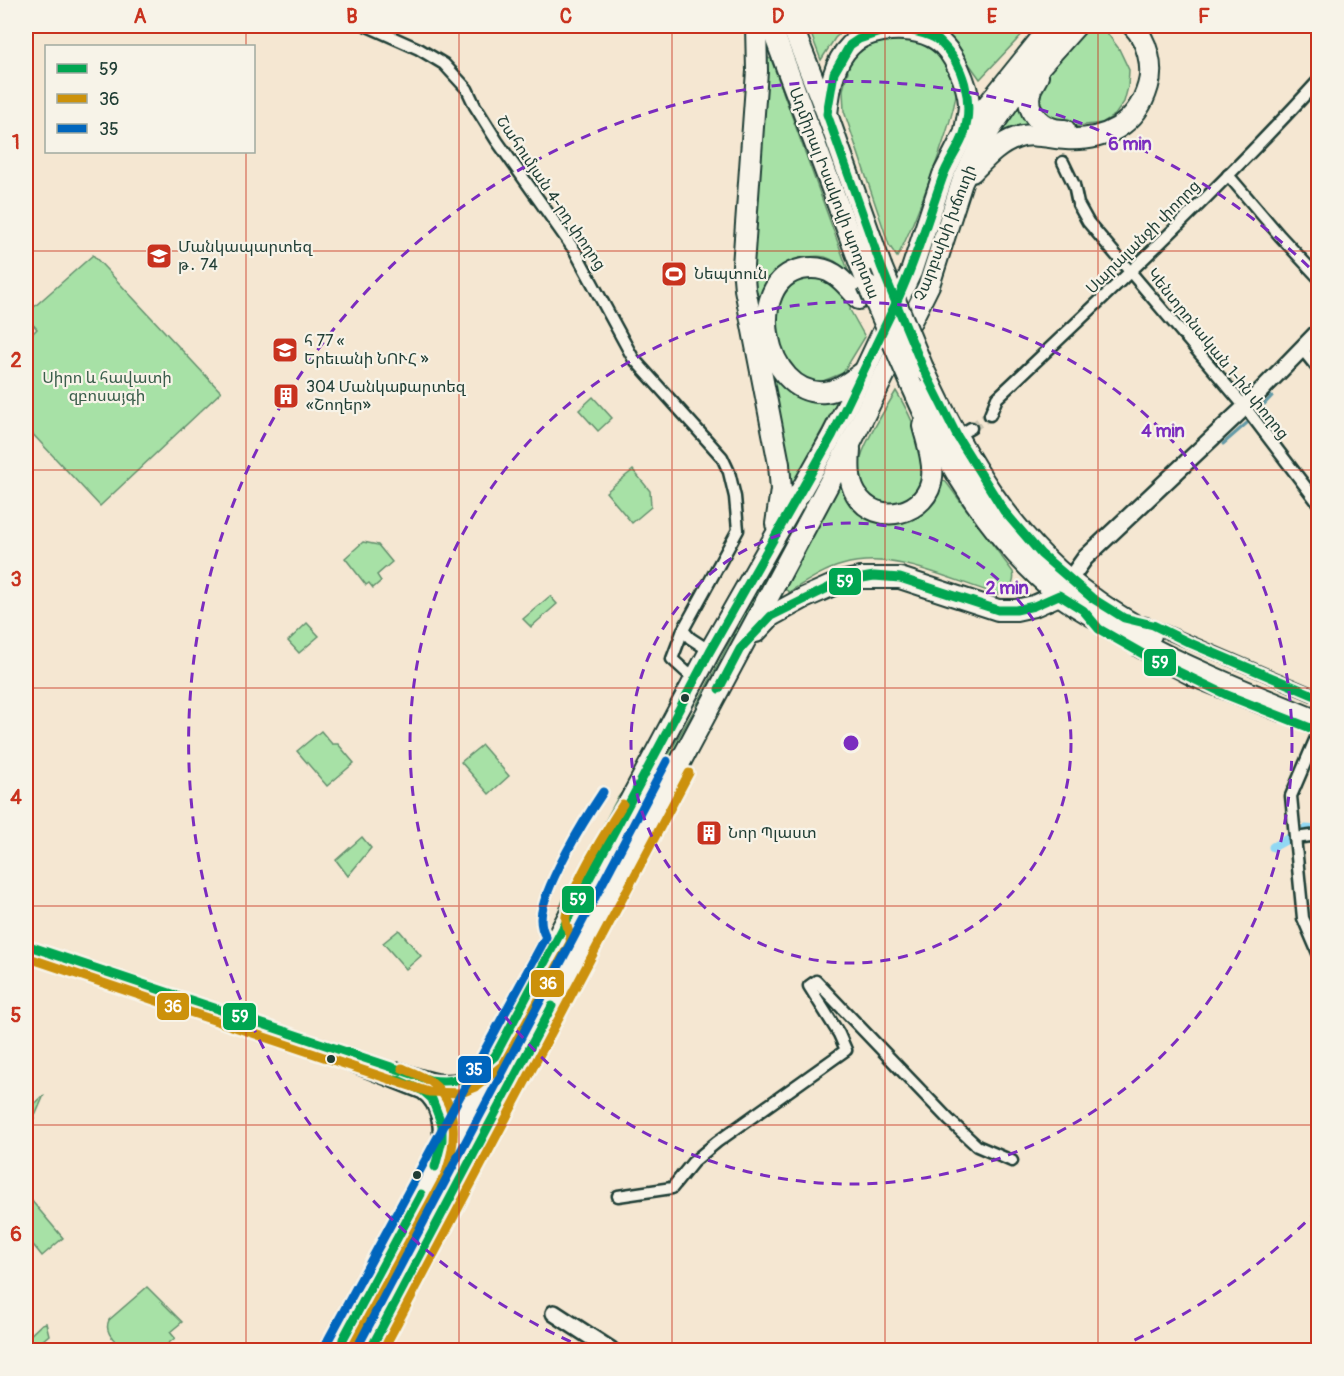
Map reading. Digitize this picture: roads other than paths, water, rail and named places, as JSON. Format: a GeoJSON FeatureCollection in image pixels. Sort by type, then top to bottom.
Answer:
{"type":"FeatureCollection","features":[{"type":"Feature","properties":{"kind":"highway"},"geometry":{"type":"LineString","coordinates":[[756,26],[757,71],[743,266],[745,289],[779,464],[781,490],[772,538]]}},
{"type":"Feature","properties":{"kind":"highway","name":"Ադմիրալ Իսակովի պողոտա"},"geometry":{"type":"LineString","coordinates":[[771,26],[863,292],[888,331],[933,432],[983,512],[1026,566],[1064,587],[1092,598],[1161,641],[1212,666],[1318,708]]}},
{"type":"Feature","properties":{"kind":"highway","name":"Ադմիրալ Իսակովի պողոտա"},"geometry":{"type":"LineString","coordinates":[[792,26],[881,266],[922,368],[964,432],[1004,511],[1041,554],[1083,610],[1160,653],[1215,679],[1318,721]]}},
{"type":"Feature","properties":{"kind":"highway"},"geometry":{"type":"LineString","coordinates":[[824,108],[832,55],[838,44],[862,26]]}},
{"type":"Feature","properties":{"kind":"highway","name":"Չարբախի խճուղի"},"geometry":{"type":"LineString","coordinates":[[340,1347],[710,651],[772,538],[832,436],[911,272],[944,175],[964,134],[1051,26]]}},
{"type":"Feature","properties":{"kind":"highway","name":"Չարբախի խճուղի"},"geometry":{"type":"LineString","coordinates":[[740,649],[850,444],[929,285],[962,182],[982,141],[1011,99],[1076,26]]}},
{"type":"Feature","properties":{"kind":"highway"},"geometry":{"type":"LineString","coordinates":[[1051,53],[1031,89],[1029,97],[1032,113],[1047,127],[1058,131],[1101,127],[1121,118],[1135,101],[1140,89],[1142,61],[1138,45],[1124,26]]}},
{"type":"Feature","properties":{"kind":"highway"},"geometry":{"type":"LineString","coordinates":[[962,182],[995,150],[1015,138],[1029,135],[1069,139],[1095,137],[1114,131],[1134,115],[1144,99],[1149,83],[1149,56],[1133,26]]}},
{"type":"Feature","properties":{"kind":"highway"},"geometry":{"type":"LineString","coordinates":[[824,108],[834,73],[850,45],[859,39],[880,32],[905,29],[938,40],[953,59],[966,84],[969,106],[964,134]]}},
{"type":"Feature","properties":{"kind":"highway","name":"Ադմիրալ Իսակովի պողոտա"},"geometry":{"type":"LineString","coordinates":[[863,292],[846,284],[831,271],[821,268],[794,271],[776,285],[770,301],[767,323],[776,363],[790,380],[808,390],[825,392],[840,388],[864,372]]}},
{"type":"Feature","properties":{"kind":"highway"},"geometry":{"type":"LineString","coordinates":[[832,436],[850,444],[848,464],[852,483],[856,495],[863,502],[877,511],[894,514],[917,505],[929,490],[933,474],[914,390]]}},
{"type":"Feature","properties":{"kind":"highway"},"geometry":{"type":"LineString","coordinates":[[370,1350],[740,649],[771,616],[840,582],[860,578],[900,578],[998,610],[1016,610],[1034,606],[1064,587]]}},
{"type":"Feature","properties":{"kind":"highway"},"geometry":{"type":"LineString","coordinates":[[621,820],[638,828],[621,861],[621,873]]}},
{"type":"Feature","properties":{"kind":"main road"},"geometry":{"type":"LineString","coordinates":[[1064,587],[1085,558],[1245,407],[1318,333]]}},
{"type":"Feature","properties":{"kind":"main road"},"geometry":{"type":"LineString","coordinates":[[26,945],[430,1080],[459,1082],[469,1077],[495,1056]]}},
{"type":"Feature","properties":{"kind":"main road"},"geometry":{"type":"LineString","coordinates":[[26,951],[339,1058],[423,1091],[432,1099],[442,1125],[442,1140],[435,1167]]}},
{"type":"Feature","properties":{"kind":"main road"},"geometry":{"type":"LineString","coordinates":[[554,1313],[611,1350]]}},
{"type":"Feature","properties":{"kind":"street","name":"Շահումյան 4-րդ փողոց"},"geometry":{"type":"LineString","coordinates":[[367,26],[419,49],[444,64],[467,89],[497,141],[575,251],[633,358],[723,457],[735,497],[738,530],[683,630],[672,658],[695,680]]}},
{"type":"Feature","properties":{"kind":"street","name":"Սարալանջի փողոց"},"geometry":{"type":"LineString","coordinates":[[990,415],[997,398],[1131,272],[1318,81]]}},
{"type":"Feature","properties":{"kind":"street","name":"Կենտրոնական 1-ին փողոց"},"geometry":{"type":"LineString","coordinates":[[1063,162],[1071,179],[1078,204],[1088,222],[1245,407],[1318,503]]}},
{"type":"Feature","properties":{"kind":"street"},"geometry":{"type":"LineString","coordinates":[[1228,175],[1318,277]]}},
{"type":"Feature","properties":{"kind":"street"},"geometry":{"type":"LineString","coordinates":[[1302,349],[1318,369]]}},
{"type":"Feature","properties":{"kind":"street"},"geometry":{"type":"LineString","coordinates":[[1083,610],[1100,629],[1182,675],[1318,732],[1291,796],[1303,918],[1318,953]]}},
{"type":"Feature","properties":{"kind":"street"},"geometry":{"type":"LineString","coordinates":[[1124,618],[1153,625],[1318,697]]}},
{"type":"Feature","properties":{"kind":"street"},"geometry":{"type":"LineString","coordinates":[[683,630],[690,638],[710,651]]}},
{"type":"Feature","properties":{"kind":"street"},"geometry":{"type":"LineString","coordinates":[[1294,838],[1318,835]]}},
{"type":"Feature","properties":{"kind":"street"},"geometry":{"type":"LineString","coordinates":[[618,1196],[672,1188],[693,1162],[717,1142],[846,1050],[839,1034],[809,986],[816,981],[949,1120],[977,1146],[1012,1161]]}},
{"type":"Feature","properties":{"kind":"waterway"},"geometry":{"type":"LineString","coordinates":[[1255,414],[1272,396]]}},
{"type":"Feature","properties":{"kind":"waterway"},"geometry":{"type":"LineString","coordinates":[[1223,444],[1247,423]]}},
{"type":"Feature","properties":{"kind":"waterway"},"geometry":{"type":"LineString","coordinates":[[1296,465],[1315,491]]}},
{"type":"Feature","properties":{"kind":"waterway"},"geometry":{"type":"LineString","coordinates":[[1306,829],[1318,830]]}},
{"type":"Feature","properties":{"kind":"waterway"},"geometry":{"type":"LineString","coordinates":[[1273,847],[1291,837]]}},
{"type":"Feature","properties":{"kind":"tunnel"},"geometry":{"type":"LineString","coordinates":[[971,428],[990,415]]}},
{"type":"Feature","properties":{"kind":"place","name":"Մանկապարտեզ թ․ 74"},"geometry":{"type":"Point","coordinates":[159,256]}},
{"type":"Feature","properties":{"kind":"place","name":"Նեպտուն"},"geometry":{"type":"Point","coordinates":[674,274]}},
{"type":"Feature","properties":{"kind":"place","name":"հ 77 « Երեւանի ՆՈՒՀ »"},"geometry":{"type":"Point","coordinates":[285,350]}},
{"type":"Feature","properties":{"kind":"place","name":"304 Մանկաpարտեզ «Շողեր»"},"geometry":{"type":"Point","coordinates":[286,396]}},
{"type":"Feature","properties":{"kind":"place","name":"Նոր Պլաստ"},"geometry":{"type":"Point","coordinates":[709,833]}},
{"type":"Feature","properties":{"kind":"park label","name":"Սիրո և հավատի զբոսայգի"},"geometry":{"type":"Point","coordinates":[107,387]}}]}
